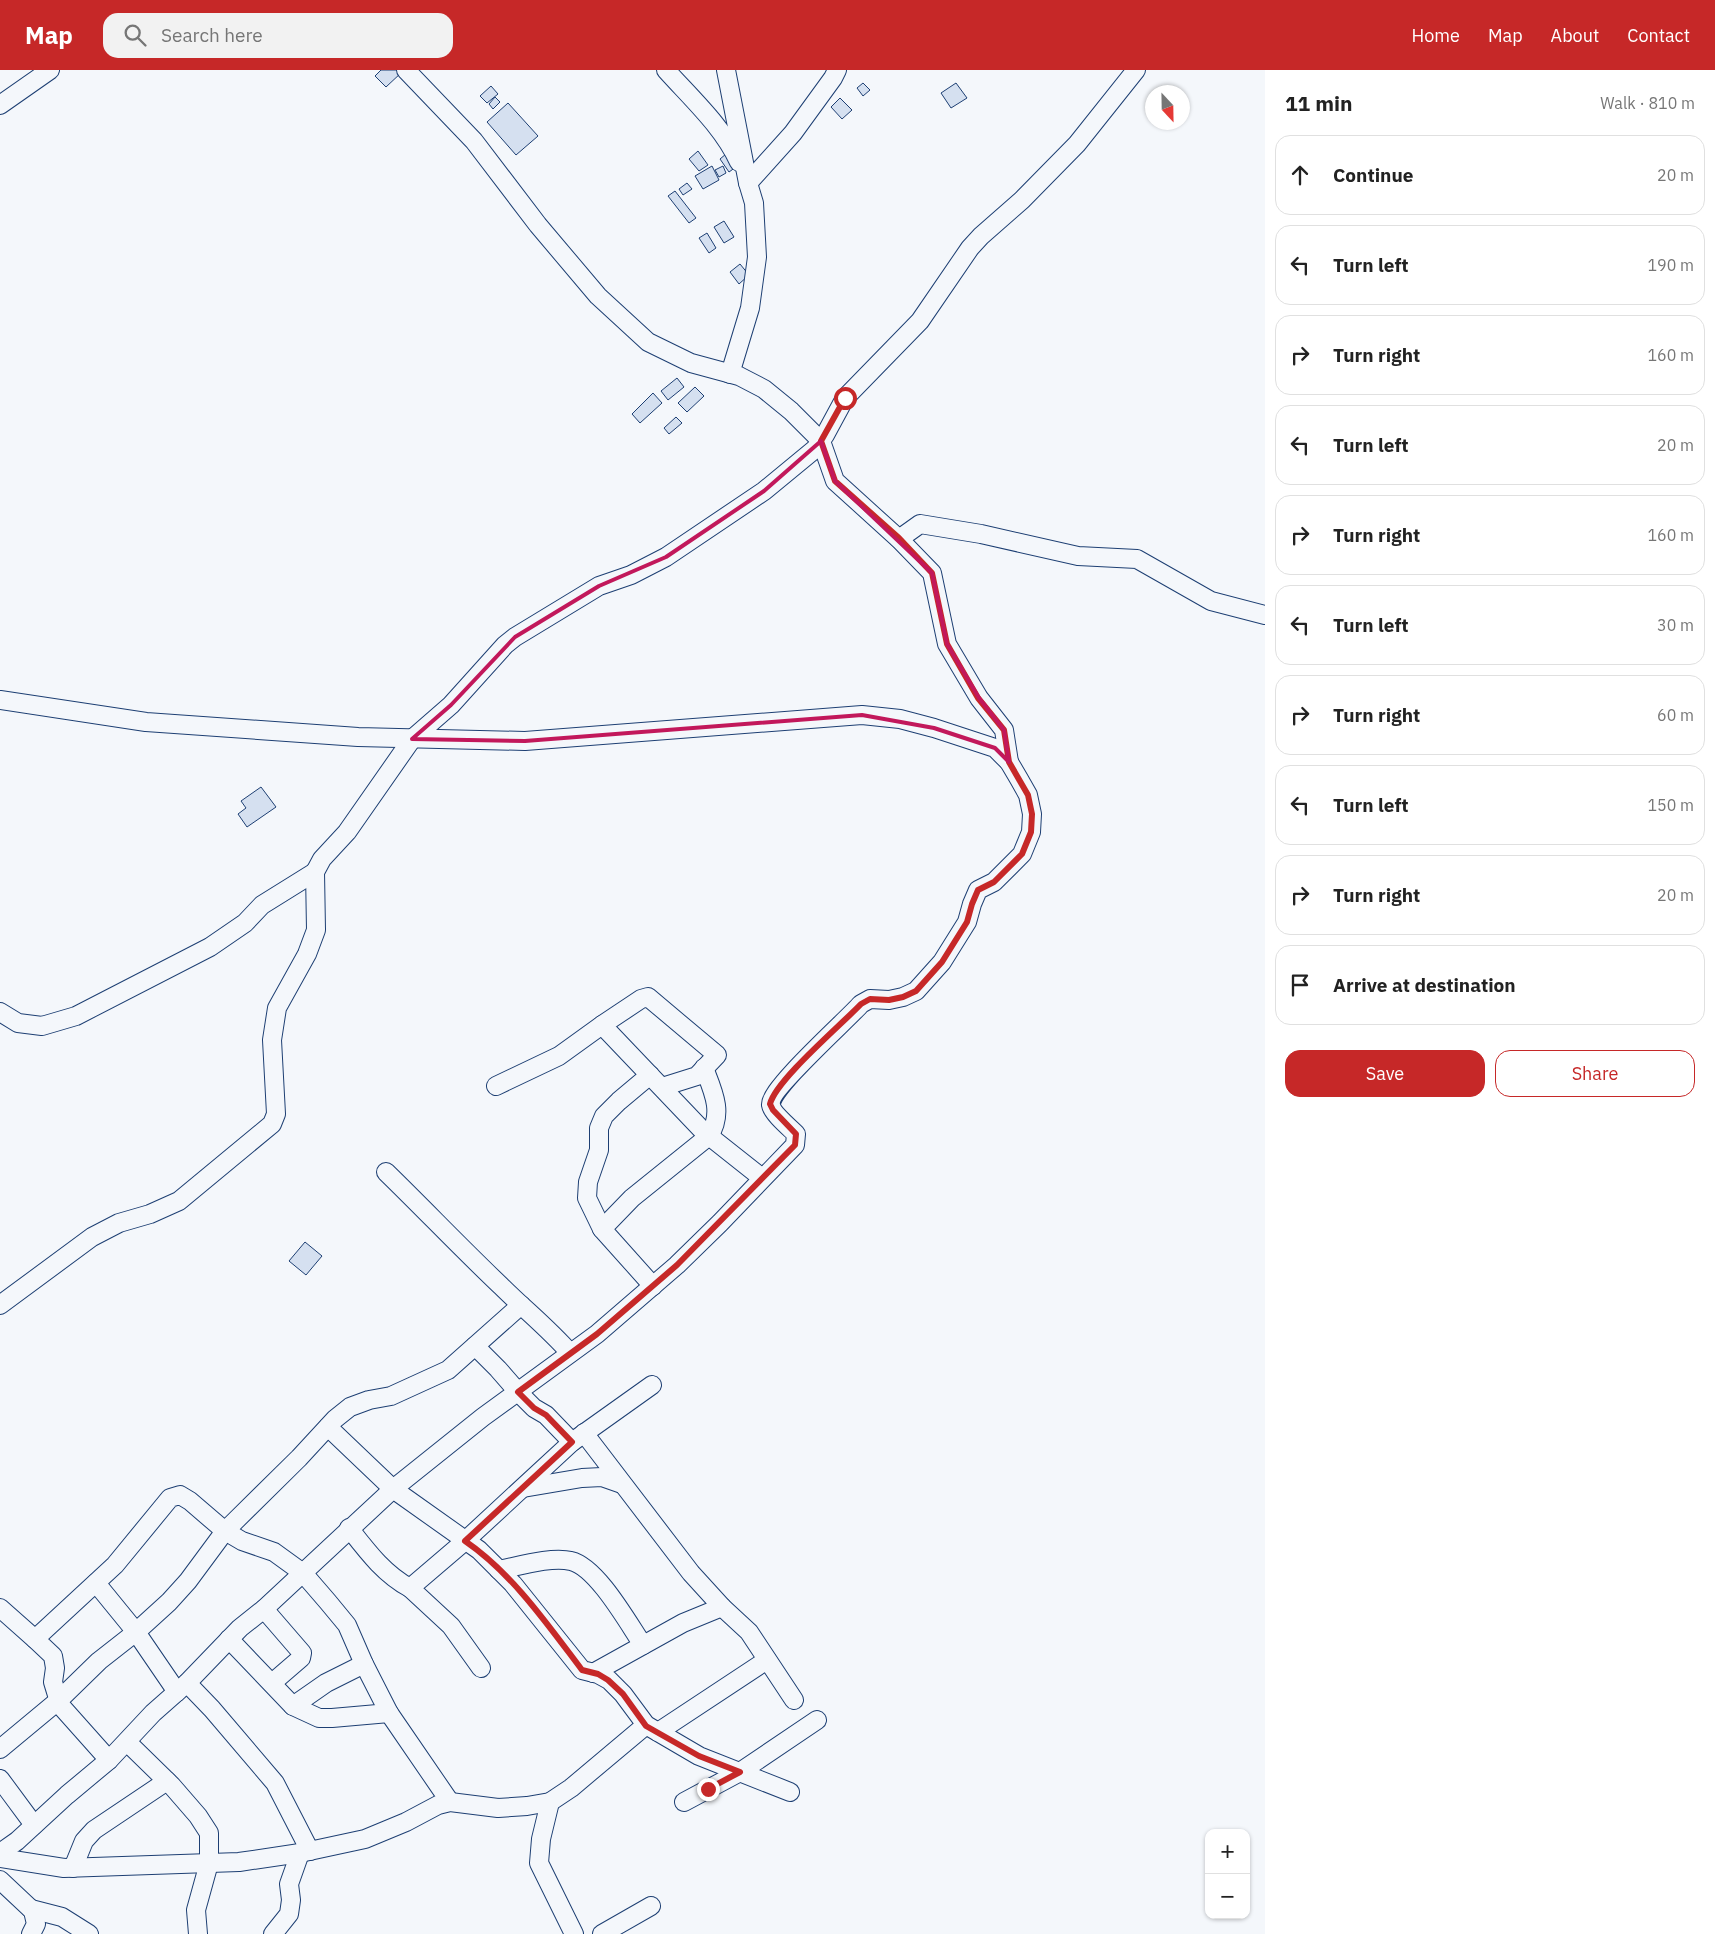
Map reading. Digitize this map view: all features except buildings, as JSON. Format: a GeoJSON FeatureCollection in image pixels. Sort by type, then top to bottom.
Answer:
{"type":"FeatureCollection","features":[{"type":"Feature","properties":{"kind":"street"},"geometry":{"type":"LineString","coordinates":[[0,105],[50,70]]}},
{"type":"Feature","properties":{"kind":"street"},"geometry":{"type":"LineString","coordinates":[[406,70],[474,141],[538,225],[598,296],[648,342],[691,363],[730,374],[764,389],[791,411],[821,441],[835,481],[899,538],[932,573],[947,644],[978,698],[1004,730],[1009,762]]}},
{"type":"Feature","properties":{"kind":"street"},"geometry":{"type":"LineString","coordinates":[[666,70],[716,126],[734,152],[754,202],[757,257],[750,308],[730,374]]}},
{"type":"Feature","properties":{"kind":"street"},"geometry":{"type":"LineString","coordinates":[[726,70],[748,184]]}},
{"type":"Feature","properties":{"kind":"street"},"geometry":{"type":"LineString","coordinates":[[748,184],[793,133],[837,70]]}},
{"type":"Feature","properties":{"kind":"street"},"geometry":{"type":"LineString","coordinates":[[0,1305],[92,1237],[119,1223],[150,1214],[179,1201],[272,1124],[276,1114],[272,1040],[274,1024],[277,1008],[307,954],[316,930],[315,872],[322,859],[347,832],[412,739],[451,705],[505,645],[516,636],[599,586],[631,575],[666,557],[764,491],[815,449],[845,398],[920,321],[970,248],[1078,144],[1136,70]]}},
{"type":"Feature","properties":{"kind":"street"},"geometry":{"type":"LineString","coordinates":[[899,538],[920,524],[982,534],[1078,556],[1137,559],[1211,601],[1265,615]]}},
{"type":"Feature","properties":{"kind":"street"},"geometry":{"type":"LineString","coordinates":[[0,700],[146,722],[358,738],[525,741],[862,715],[900,719],[995,748],[1009,762],[1028,795],[1032,814],[1031,832],[1022,854],[994,882],[978,890],[967,922],[942,962],[916,991],[903,997],[889,1000],[870,999],[861,1004],[796,1068],[778,1090],[770,1104],[773,1110],[796,1134],[795,1145],[720,1223],[677,1265],[597,1334],[433,1455],[393,1489],[349,1528],[303,1574],[254,1616],[153,1713],[109,1760],[17,1841],[0,1853]]}},
{"type":"Feature","properties":{"kind":"street"},"geometry":{"type":"LineString","coordinates":[[0,1012],[18,1023],[42,1026],[76,1016],[210,947],[245,923],[262,905],[315,872]]}},
{"type":"Feature","properties":{"kind":"street"},"geometry":{"type":"LineString","coordinates":[[496,1086],[559,1056],[641,999],[648,997],[716,1056],[697,1076],[656,1081],[618,1100],[604,1116],[598,1128],[599,1150],[588,1182],[587,1198],[602,1229],[653,1286]]}},
{"type":"Feature","properties":{"kind":"street"},"geometry":{"type":"LineString","coordinates":[[602,1025],[709,1136],[762,1178]]}},
{"type":"Feature","properties":{"kind":"street"},"geometry":{"type":"LineString","coordinates":[[602,1229],[632,1198],[709,1136],[715,1127],[718,1104],[704,1068]]}},
{"type":"Feature","properties":{"kind":"street"},"geometry":{"type":"LineString","coordinates":[[386,1172],[442,1225],[521,1305],[551,1331],[570,1353]]}},
{"type":"Feature","properties":{"kind":"street"},"geometry":{"type":"LineString","coordinates":[[0,1749],[59,1700],[99,1661],[136,1632],[169,1602],[188,1581],[225,1531],[350,1407],[369,1400],[390,1396],[448,1370],[521,1305]]}},
{"type":"Feature","properties":{"kind":"street"},"geometry":{"type":"LineString","coordinates":[[475,1346],[534,1408],[578,1438],[622,1484],[691,1573],[722,1607],[749,1632],[794,1700]]}},
{"type":"Feature","properties":{"kind":"street"},"geometry":{"type":"LineString","coordinates":[[410,1588],[465,1541],[578,1438],[652,1385]]}},
{"type":"Feature","properties":{"kind":"street"},"geometry":{"type":"LineString","coordinates":[[328,1427],[393,1489],[479,1550],[550,1628],[582,1670],[608,1680],[623,1694],[652,1729],[699,1756],[790,1792]]}},
{"type":"Feature","properties":{"kind":"street"},"geometry":{"type":"LineString","coordinates":[[524,1488],[582,1478],[602,1477],[622,1484]]}},
{"type":"Feature","properties":{"kind":"street"},"geometry":{"type":"LineString","coordinates":[[35,1639],[115,1565],[170,1498],[180,1495],[190,1500],[225,1531],[242,1541],[274,1552],[303,1574],[347,1625],[364,1664],[389,1712],[450,1802]]}},
{"type":"Feature","properties":{"kind":"street"},"geometry":{"type":"LineString","coordinates":[[349,1528],[370,1556],[397,1581],[410,1588],[451,1626],[481,1668]]}},
{"type":"Feature","properties":{"kind":"street"},"geometry":{"type":"LineString","coordinates":[[499,1570],[545,1561],[571,1561],[587,1569],[606,1590],[643,1645]]}},
{"type":"Feature","properties":{"kind":"street"},"geometry":{"type":"LineString","coordinates":[[96,1583],[182,1687],[212,1708],[275,1783],[305,1852]]}},
{"type":"Feature","properties":{"kind":"street"},"geometry":{"type":"LineString","coordinates":[[593,1673],[683,1623],[722,1607]]}},
{"type":"Feature","properties":{"kind":"street"},"geometry":{"type":"LineString","coordinates":[[0,1608],[53,1656],[55,1668],[53,1682],[60,1705],[109,1760]]}},
{"type":"Feature","properties":{"kind":"street"},"geometry":{"type":"LineString","coordinates":[[264,1609],[302,1653],[301,1658],[272,1683]]}},
{"type":"Feature","properties":{"kind":"street"},"geometry":{"type":"LineString","coordinates":[[229,1640],[293,1706],[319,1718],[389,1712]]}},
{"type":"Feature","properties":{"kind":"street"},"geometry":{"type":"LineString","coordinates":[[0,1858],[64,1868],[240,1862],[305,1852],[365,1839],[406,1822],[438,1805],[450,1802],[498,1808],[550,1802],[652,1729],[767,1660]]}},
{"type":"Feature","properties":{"kind":"street"},"geometry":{"type":"LineString","coordinates":[[293,1706],[326,1683],[364,1664]]}},
{"type":"Feature","properties":{"kind":"street"},"geometry":{"type":"LineString","coordinates":[[684,1802],[740,1772],[817,1720]]}},
{"type":"Feature","properties":{"kind":"street"},"geometry":{"type":"LineString","coordinates":[[127,1742],[167,1781],[198,1816],[209,1832],[209,1863],[196,1910],[198,1934]]}},
{"type":"Feature","properties":{"kind":"street"},"geometry":{"type":"LineString","coordinates":[[0,1779],[34,1825]]}},
{"type":"Feature","properties":{"kind":"street"},"geometry":{"type":"LineString","coordinates":[[73,1868],[84,1841],[94,1830],[167,1781]]}},
{"type":"Feature","properties":{"kind":"street"},"geometry":{"type":"LineString","coordinates":[[550,1802],[541,1839],[539,1863],[574,1934]]}},
{"type":"Feature","properties":{"kind":"street"},"geometry":{"type":"LineString","coordinates":[[273,1934],[289,1914],[292,1900],[289,1884],[305,1852]]}},
{"type":"Feature","properties":{"kind":"street"},"geometry":{"type":"LineString","coordinates":[[0,1880],[33,1911],[36,1924],[31,1934]]}},
{"type":"Feature","properties":{"kind":"street"},"geometry":{"type":"LineString","coordinates":[[602,1934],[651,1906]]}},
{"type":"Feature","properties":{"kind":"street"},"geometry":{"type":"LineString","coordinates":[[31,1909],[62,1916],[89,1934]]}},
{"type":"Feature","properties":{"kind":"highlighted area"},"geometry":{"type":"Polygon","coordinates":[[[821,441],[835,481],[932,573],[947,644],[979,698],[1004,730],[1009,762],[995,748],[934,728],[862,715],[525,741],[412,739],[451,705],[515,637],[599,586],[666,557],[764,491],[821,441]]]}},
{"type":"Feature","properties":{"kind":"route"},"geometry":{"type":"LineString","coordinates":[[708,1789],[740,1772],[699,1756],[646,1726],[623,1694],[608,1680],[598,1674],[582,1670],[513,1584],[479,1550],[465,1541],[572,1442],[546,1415],[534,1408],[518,1392],[597,1334],[677,1265],[795,1145],[796,1134],[773,1110],[770,1104],[772,1098],[796,1068],[847,1020],[861,1004],[876,998],[889,1000],[903,997],[916,991],[942,962],[967,922],[978,890],[994,882],[1022,854],[1031,832],[1032,814],[1028,795],[1009,762],[1004,730],[978,698],[947,644],[932,573],[899,538],[835,481],[821,441],[845,398]]}}]}
